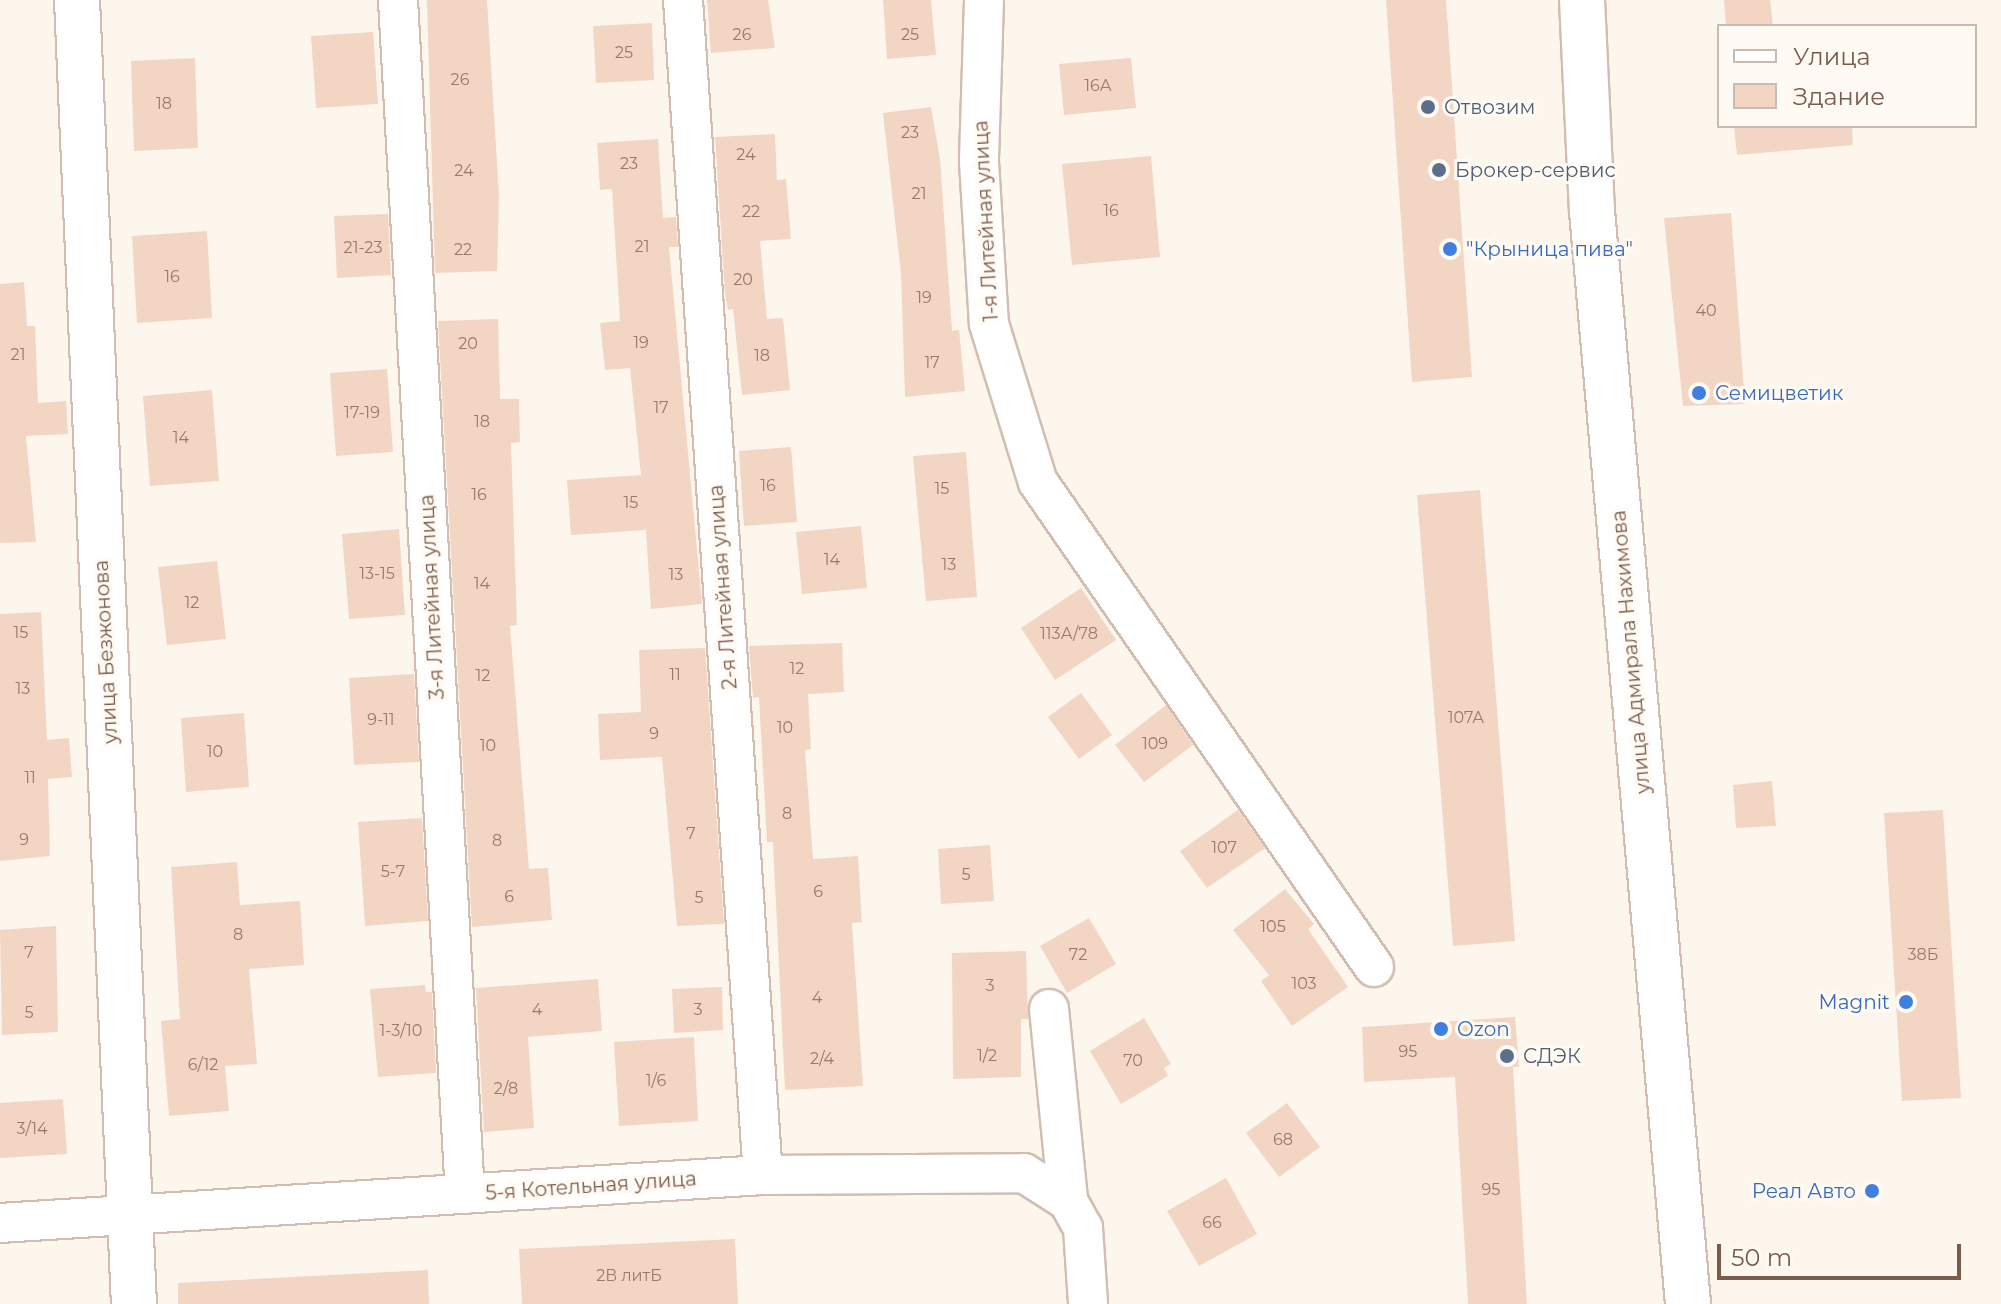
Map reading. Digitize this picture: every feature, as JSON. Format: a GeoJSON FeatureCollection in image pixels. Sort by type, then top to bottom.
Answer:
{"type":"FeatureCollection","features":[{"type":"Feature","properties":{"kind":"street","name":"улица Безжонова"},"geometry":{"type":"LineString","coordinates":[[77,0],[134,1304]]}},
{"type":"Feature","properties":{"kind":"street","name":"3-я Литейная улица"},"geometry":{"type":"LineString","coordinates":[[398,0],[465,1194]]}},
{"type":"Feature","properties":{"kind":"street","name":"2-я Литейная улица"},"geometry":{"type":"LineString","coordinates":[[683,0],[763,1175]]}},
{"type":"Feature","properties":{"kind":"street","name":"1-я Литейная улица"},"geometry":{"type":"LineString","coordinates":[[984,0],[979,162],[989,324],[1038,482],[1374,967]]}},
{"type":"Feature","properties":{"kind":"street","name":"улица Адмирала Нахимова"},"geometry":{"type":"LineString","coordinates":[[1582,0],[1592,211],[1688,1304]]}},
{"type":"Feature","properties":{"kind":"street"},"geometry":{"type":"LineString","coordinates":[[1049,1009],[1068,1201],[1083,1228],[1088,1304]]}},
{"type":"Feature","properties":{"kind":"street","name":"5-я Котельная улица"},"geometry":{"type":"LineString","coordinates":[[0,1223],[763,1175],[1024,1173],[1068,1201]]}},
{"type":"Feature","properties":{"kind":"building"},"geometry":{"type":"Polygon","coordinates":[[[427,0],[487,0],[499,196],[497,271],[435,273],[427,0]]]}},
{"type":"Feature","properties":{"kind":"building"},"geometry":{"type":"Polygon","coordinates":[[[707,0],[768,0],[775,48],[711,53],[707,0]]]}},
{"type":"Feature","properties":{"kind":"building"},"geometry":{"type":"Polygon","coordinates":[[[883,0],[931,0],[936,55],[887,59],[883,0]]]}},
{"type":"Feature","properties":{"kind":"building"},"geometry":{"type":"Polygon","coordinates":[[[1386,0],[1446,0],[1472,377],[1412,382],[1386,0]]]}},
{"type":"Feature","properties":{"kind":"building"},"geometry":{"type":"Polygon","coordinates":[[[1724,0],[1770,0],[1773,24],[1726,24],[1724,0]]]}},
{"type":"Feature","properties":{"kind":"building"},"geometry":{"type":"Polygon","coordinates":[[[652,23],[654,80],[596,83],[593,26],[652,23]]]}},
{"type":"Feature","properties":{"kind":"building"},"geometry":{"type":"Polygon","coordinates":[[[373,32],[378,104],[316,108],[311,36],[373,32]]]}},
{"type":"Feature","properties":{"kind":"building"},"geometry":{"type":"Polygon","coordinates":[[[195,58],[198,148],[134,151],[131,61],[195,58]]]}},
{"type":"Feature","properties":{"kind":"building"},"geometry":{"type":"Polygon","coordinates":[[[1131,58],[1136,108],[1064,115],[1059,64],[1131,58]]]}},
{"type":"Feature","properties":{"kind":"building"},"geometry":{"type":"Polygon","coordinates":[[[931,107],[940,159],[952,331],[959,330],[965,391],[905,397],[901,274],[883,113],[931,107]]]}},
{"type":"Feature","properties":{"kind":"building"},"geometry":{"type":"Polygon","coordinates":[[[1734,128],[1852,128],[1853,145],[1737,155],[1734,128]]]}},
{"type":"Feature","properties":{"kind":"building"},"geometry":{"type":"Polygon","coordinates":[[[775,134],[777,180],[786,179],[791,239],[760,241],[767,319],[783,318],[790,390],[742,395],[733,309],[728,310],[725,294],[715,137],[775,134]]]}},
{"type":"Feature","properties":{"kind":"building"},"geometry":{"type":"Polygon","coordinates":[[[658,139],[663,218],[676,217],[678,247],[669,247],[702,604],[651,609],[646,530],[571,535],[567,480],[641,475],[630,368],[605,370],[600,323],[620,321],[612,189],[600,190],[597,143],[658,139]]]}},
{"type":"Feature","properties":{"kind":"building"},"geometry":{"type":"Polygon","coordinates":[[[1151,156],[1160,257],[1072,265],[1062,164],[1151,156]]]}},
{"type":"Feature","properties":{"kind":"building"},"geometry":{"type":"Polygon","coordinates":[[[1731,213],[1745,404],[1683,406],[1664,218],[1731,213]]]}},
{"type":"Feature","properties":{"kind":"building"},"geometry":{"type":"Polygon","coordinates":[[[388,214],[391,275],[337,278],[334,216],[388,214]]]}},
{"type":"Feature","properties":{"kind":"building"},"geometry":{"type":"Polygon","coordinates":[[[207,231],[212,318],[137,323],[132,236],[207,231]]]}},
{"type":"Feature","properties":{"kind":"building"},"geometry":{"type":"Polygon","coordinates":[[[24,282],[27,326],[35,326],[38,403],[66,401],[68,434],[26,436],[36,542],[0,543],[0,284],[24,282]]]}},
{"type":"Feature","properties":{"kind":"building"},"geometry":{"type":"Polygon","coordinates":[[[498,319],[500,399],[519,399],[520,442],[511,443],[517,625],[510,626],[529,869],[548,868],[552,920],[472,927],[438,321],[498,319]]]}},
{"type":"Feature","properties":{"kind":"building"},"geometry":{"type":"Polygon","coordinates":[[[387,369],[393,452],[336,456],[330,373],[387,369]]]}},
{"type":"Feature","properties":{"kind":"building"},"geometry":{"type":"Polygon","coordinates":[[[212,390],[219,481],[150,486],[143,396],[212,390]]]}},
{"type":"Feature","properties":{"kind":"building"},"geometry":{"type":"Polygon","coordinates":[[[791,447],[797,522],[744,526],[739,451],[791,447]]]}},
{"type":"Feature","properties":{"kind":"building"},"geometry":{"type":"Polygon","coordinates":[[[966,452],[977,597],[926,601],[913,456],[966,452]]]}},
{"type":"Feature","properties":{"kind":"building"},"geometry":{"type":"Polygon","coordinates":[[[1480,490],[1515,941],[1453,946],[1417,495],[1480,490]]]}},
{"type":"Feature","properties":{"kind":"building"},"geometry":{"type":"Polygon","coordinates":[[[861,526],[867,588],[802,594],[796,532],[861,526]]]}},
{"type":"Feature","properties":{"kind":"building"},"geometry":{"type":"Polygon","coordinates":[[[399,529],[405,615],[349,619],[342,534],[399,529]]]}},
{"type":"Feature","properties":{"kind":"building"},"geometry":{"type":"Polygon","coordinates":[[[217,561],[226,639],[167,645],[158,567],[217,561]]]}},
{"type":"Feature","properties":{"kind":"building"},"geometry":{"type":"Polygon","coordinates":[[[1081,588],[1116,640],[1055,680],[1021,628],[1081,588]]]}},
{"type":"Feature","properties":{"kind":"building"},"geometry":{"type":"Polygon","coordinates":[[[41,612],[47,740],[69,738],[72,777],[48,779],[50,856],[0,861],[0,614],[41,612]]]}},
{"type":"Feature","properties":{"kind":"building"},"geometry":{"type":"Polygon","coordinates":[[[842,643],[844,692],[808,694],[811,749],[805,750],[813,859],[858,856],[862,922],[852,923],[863,1086],[785,1090],[773,842],[767,842],[759,697],[753,698],[749,646],[842,643]]]}},
{"type":"Feature","properties":{"kind":"building"},"geometry":{"type":"Polygon","coordinates":[[[705,648],[724,924],[677,926],[662,757],[600,760],[598,714],[641,712],[639,650],[705,648]]]}},
{"type":"Feature","properties":{"kind":"building"},"geometry":{"type":"Polygon","coordinates":[[[414,674],[419,762],[354,765],[349,678],[414,674]]]}},
{"type":"Feature","properties":{"kind":"building"},"geometry":{"type":"Polygon","coordinates":[[[1081,693],[1112,735],[1079,759],[1048,717],[1081,693]]]}},
{"type":"Feature","properties":{"kind":"building"},"geometry":{"type":"Polygon","coordinates":[[[1166,705],[1193,745],[1144,782],[1115,745],[1166,705]]]}},
{"type":"Feature","properties":{"kind":"building"},"geometry":{"type":"Polygon","coordinates":[[[244,713],[249,787],[186,792],[181,718],[244,713]]]}},
{"type":"Feature","properties":{"kind":"building"},"geometry":{"type":"Polygon","coordinates":[[[1772,781],[1776,826],[1736,828],[1733,785],[1772,781]]]}},
{"type":"Feature","properties":{"kind":"building"},"geometry":{"type":"Polygon","coordinates":[[[1238,810],[1265,848],[1207,888],[1180,851],[1238,810]]]}},
{"type":"Feature","properties":{"kind":"building"},"geometry":{"type":"Polygon","coordinates":[[[1943,810],[1961,1098],[1902,1101],[1884,813],[1943,810]]]}},
{"type":"Feature","properties":{"kind":"building"},"geometry":{"type":"Polygon","coordinates":[[[422,818],[428,921],[365,926],[358,822],[422,818]]]}},
{"type":"Feature","properties":{"kind":"building"},"geometry":{"type":"Polygon","coordinates":[[[990,845],[994,901],[941,904],[938,849],[990,845]]]}},
{"type":"Feature","properties":{"kind":"building"},"geometry":{"type":"Polygon","coordinates":[[[237,862],[240,905],[300,901],[304,965],[249,969],[257,1064],[225,1066],[229,1111],[169,1116],[161,1021],[180,1019],[171,867],[237,862]]]}},
{"type":"Feature","properties":{"kind":"building"},"geometry":{"type":"Polygon","coordinates":[[[1285,889],[1314,924],[1308,929],[1348,987],[1292,1026],[1261,981],[1269,975],[1233,930],[1285,889]]]}},
{"type":"Feature","properties":{"kind":"building"},"geometry":{"type":"Polygon","coordinates":[[[1089,918],[1116,964],[1067,993],[1040,946],[1089,918]]]}},
{"type":"Feature","properties":{"kind":"building"},"geometry":{"type":"Polygon","coordinates":[[[56,926],[58,1032],[2,1035],[0,930],[56,926]]]}},
{"type":"Feature","properties":{"kind":"building"},"geometry":{"type":"Polygon","coordinates":[[[1026,951],[1028,1019],[1021,1019],[1021,1077],[953,1079],[952,953],[1026,951]]]}},
{"type":"Feature","properties":{"kind":"building"},"geometry":{"type":"Polygon","coordinates":[[[598,979],[602,1031],[528,1037],[534,1128],[484,1132],[476,988],[598,979]]]}},
{"type":"Feature","properties":{"kind":"building"},"geometry":{"type":"Polygon","coordinates":[[[425,985],[426,992],[432,992],[436,1073],[378,1077],[370,989],[425,985]]]}},
{"type":"Feature","properties":{"kind":"building"},"geometry":{"type":"Polygon","coordinates":[[[722,987],[723,1030],[674,1033],[672,989],[722,987]]]}},
{"type":"Feature","properties":{"kind":"building"},"geometry":{"type":"Polygon","coordinates":[[[1515,1017],[1519,1067],[1513,1067],[1527,1304],[1468,1304],[1455,1077],[1364,1082],[1362,1027],[1515,1017]]]}},
{"type":"Feature","properties":{"kind":"building"},"geometry":{"type":"Polygon","coordinates":[[[1144,1018],[1171,1064],[1164,1068],[1168,1076],[1121,1104],[1090,1051],[1144,1018]]]}},
{"type":"Feature","properties":{"kind":"building"},"geometry":{"type":"Polygon","coordinates":[[[694,1037],[698,1121],[619,1126],[614,1042],[694,1037]]]}},
{"type":"Feature","properties":{"kind":"building"},"geometry":{"type":"Polygon","coordinates":[[[63,1099],[67,1154],[0,1158],[0,1103],[63,1099]]]}},
{"type":"Feature","properties":{"kind":"building"},"geometry":{"type":"Polygon","coordinates":[[[1287,1103],[1320,1147],[1279,1177],[1246,1133],[1287,1103]]]}},
{"type":"Feature","properties":{"kind":"building"},"geometry":{"type":"Polygon","coordinates":[[[1226,1178],[1257,1234],[1199,1266],[1167,1211],[1226,1178]]]}},
{"type":"Feature","properties":{"kind":"building"},"geometry":{"type":"Polygon","coordinates":[[[735,1239],[738,1304],[522,1304],[519,1249],[735,1239]]]}},
{"type":"Feature","properties":{"kind":"building"},"geometry":{"type":"Polygon","coordinates":[[[428,1270],[429,1304],[178,1304],[178,1283],[428,1270]]]}},
{"type":"Feature","properties":{"kind":"place","name":"Отвозим"},"geometry":{"type":"Point","coordinates":[1428,107]}},
{"type":"Feature","properties":{"kind":"place","name":"Брокер-сервис"},"geometry":{"type":"Point","coordinates":[1439,170]}},
{"type":"Feature","properties":{"kind":"place","name":"\"Крыница пива\""},"geometry":{"type":"Point","coordinates":[1450,249]}},
{"type":"Feature","properties":{"kind":"place","name":"Семицветик"},"geometry":{"type":"Point","coordinates":[1699,393]}},
{"type":"Feature","properties":{"kind":"place","name":"Magnit"},"geometry":{"type":"Point","coordinates":[1906,1002]}},
{"type":"Feature","properties":{"kind":"place","name":"Ozon"},"geometry":{"type":"Point","coordinates":[1441,1029]}},
{"type":"Feature","properties":{"kind":"place","name":"СДЭК"},"geometry":{"type":"Point","coordinates":[1507,1056]}},
{"type":"Feature","properties":{"kind":"place","name":"Реал Авто"},"geometry":{"type":"Point","coordinates":[1872,1191]}}]}
